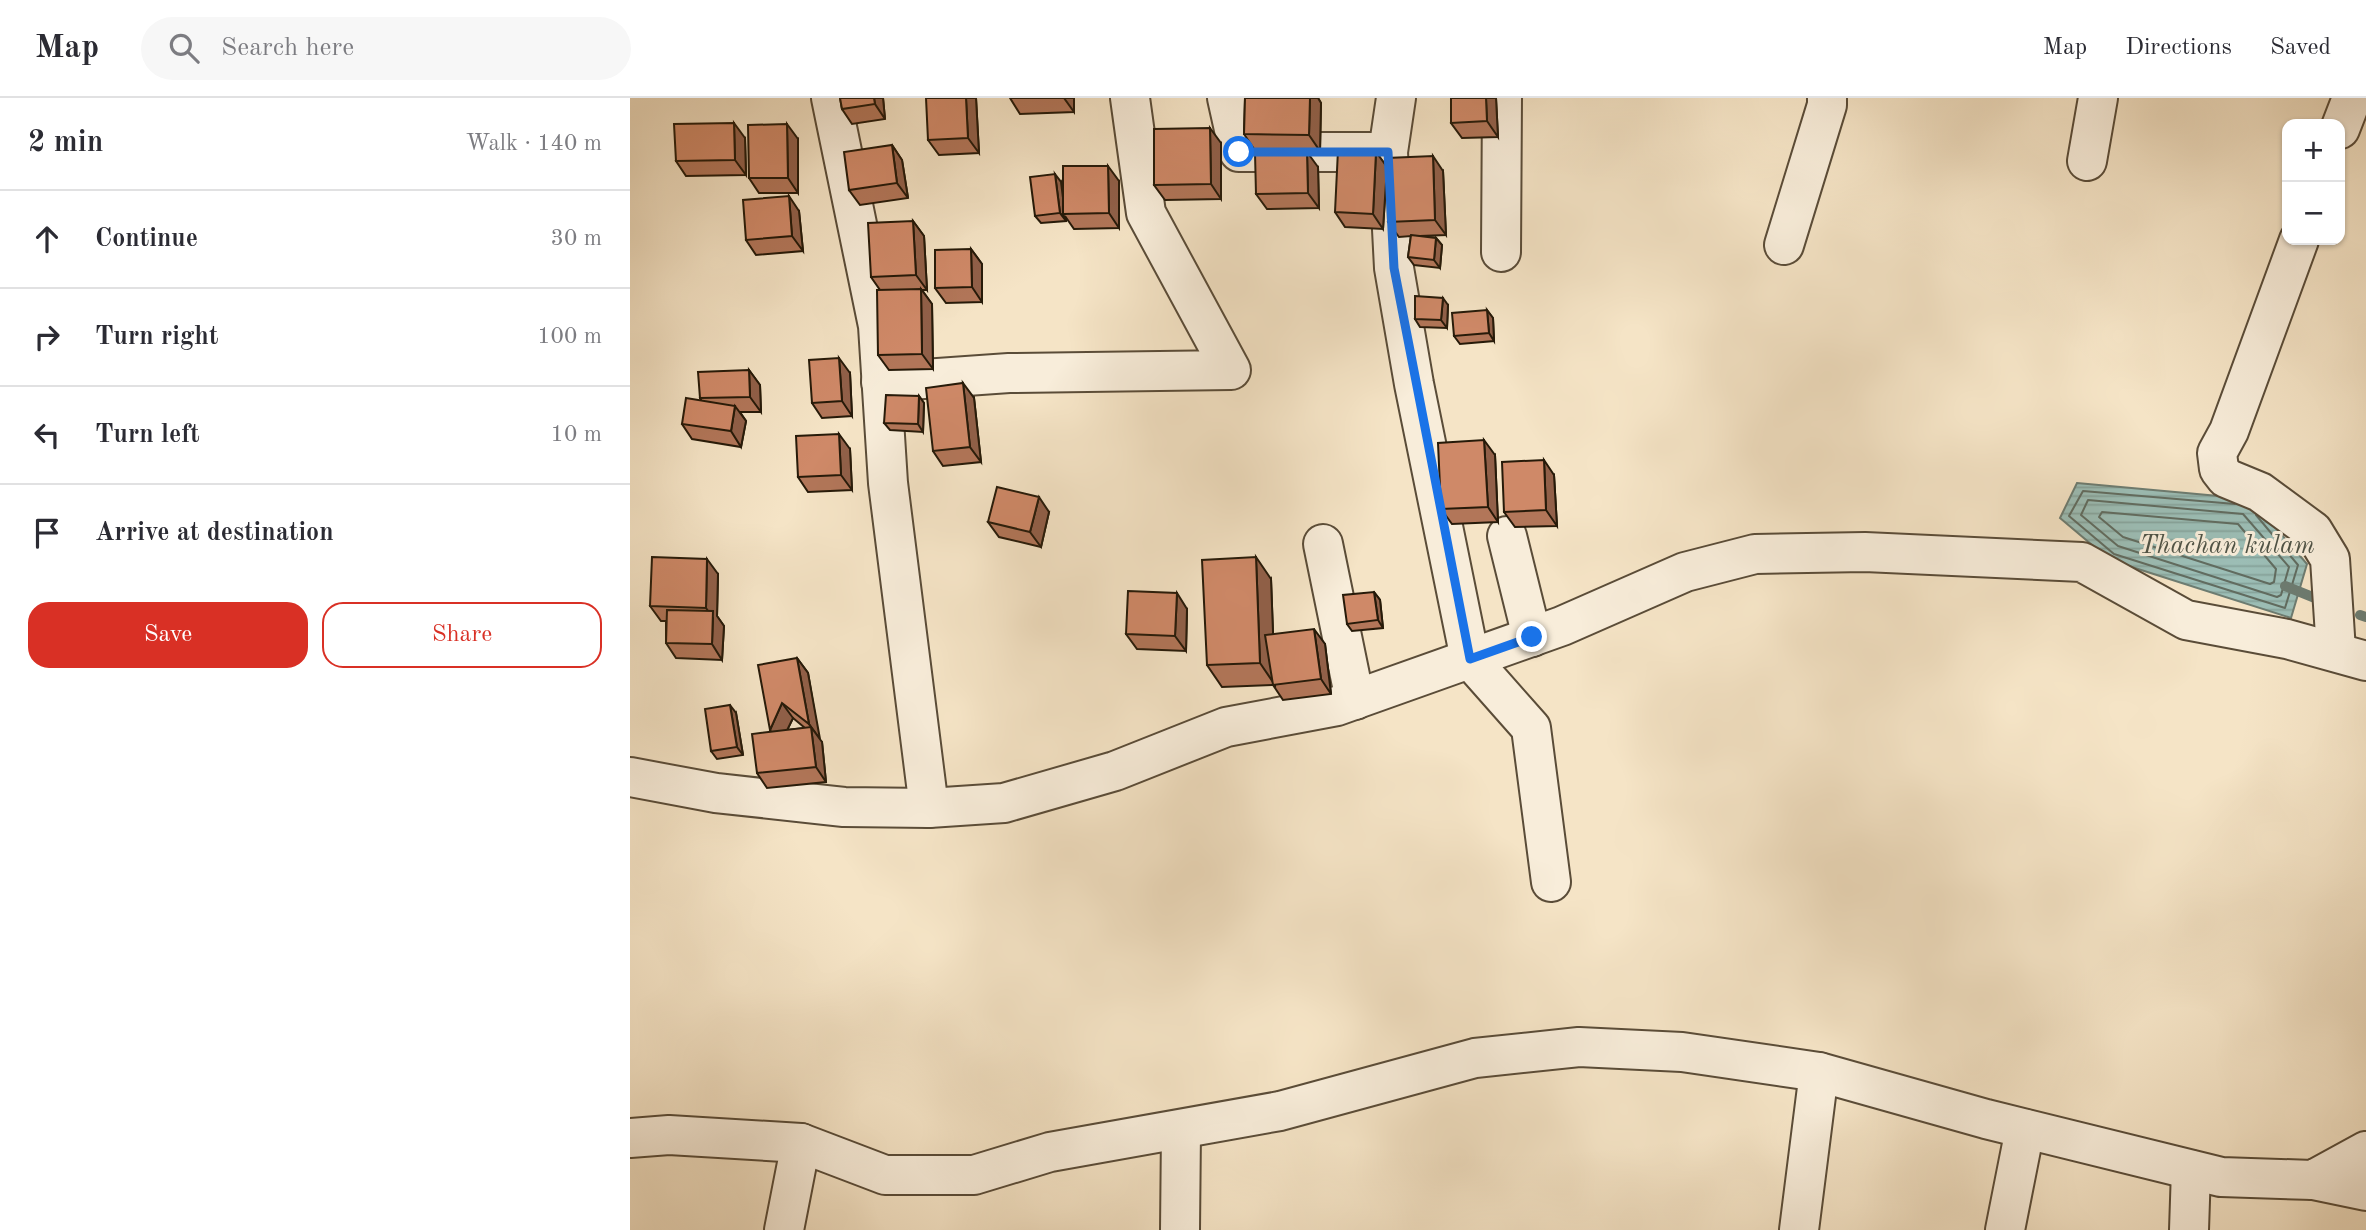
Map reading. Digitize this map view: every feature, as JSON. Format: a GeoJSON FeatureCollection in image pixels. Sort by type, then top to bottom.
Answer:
{"type":"FeatureCollection","features":[{"type":"Feature","properties":{"kind":"street"},"geometry":{"type":"LineString","coordinates":[[831,98],[878,326],[888,483],[929,807]]}},
{"type":"Feature","properties":{"kind":"street"},"geometry":{"type":"LineString","coordinates":[[881,382],[1009,373],[1231,370],[1146,213],[1130,98]]}},
{"type":"Feature","properties":{"kind":"street"},"geometry":{"type":"LineString","coordinates":[[1227,98],[1239,152],[1388,152]]}},
{"type":"Feature","properties":{"kind":"street"},"geometry":{"type":"LineString","coordinates":[[1396,98],[1388,152],[1394,268],[1470,659],[1531,729],[1551,882]]}},
{"type":"Feature","properties":{"kind":"street"},"geometry":{"type":"LineString","coordinates":[[1502,98],[1502,252]]}},
{"type":"Feature","properties":{"kind":"street"},"geometry":{"type":"LineString","coordinates":[[1784,245],[1827,98]]}},
{"type":"Feature","properties":{"kind":"street"},"geometry":{"type":"LineString","coordinates":[[2087,161],[2098,98]]}},
{"type":"Feature","properties":{"kind":"street"},"geometry":{"type":"LineString","coordinates":[[2344,119],[2352,98]]}},
{"type":"Feature","properties":{"kind":"street"},"geometry":{"type":"LineString","coordinates":[[630,776],[716,793],[844,807],[929,807],[1004,803],[1115,771],[1226,727],[1337,706],[1532,637],[1685,572],[1755,554],[1865,552],[2082,562],[2186,620],[2358,659],[2330,559],[2313,531],[2260,492],[2226,478],[2219,470],[2217,453],[2229,431],[2297,245]]}},
{"type":"Feature","properties":{"kind":"street"},"geometry":{"type":"LineString","coordinates":[[1507,536],[1532,637]]}},
{"type":"Feature","properties":{"kind":"street"},"geometry":{"type":"LineString","coordinates":[[1324,544],[1355,700]]}},
{"type":"Feature","properties":{"kind":"street"},"geometry":{"type":"LineString","coordinates":[[630,1138],[669,1135],[801,1143],[885,1175],[974,1175],[1050,1152],[1280,1111],[1475,1058],[1579,1047],[1682,1052],[1819,1072],[2025,1129],[2221,1177],[2313,1180],[2366,1191]]}},
{"type":"Feature","properties":{"kind":"street"},"geometry":{"type":"LineString","coordinates":[[1799,1230],[1819,1072]]}},
{"type":"Feature","properties":{"kind":"street"},"geometry":{"type":"LineString","coordinates":[[2006,1230],[2025,1129]]}},
{"type":"Feature","properties":{"kind":"street"},"geometry":{"type":"LineString","coordinates":[[1181,1130],[1181,1230]]}},
{"type":"Feature","properties":{"kind":"street"},"geometry":{"type":"LineString","coordinates":[[785,1230],[801,1143]]}},
{"type":"Feature","properties":{"kind":"street"},"geometry":{"type":"LineString","coordinates":[[2313,1180],[2366,1151]]}},
{"type":"Feature","properties":{"kind":"street"},"geometry":{"type":"LineString","coordinates":[[2189,1230],[2191,1170]]}},
{"type":"Feature","properties":{"kind":"water","name":"Thachan kulam"},"geometry":{"type":"Polygon","coordinates":[[[2077,483],[2251,499],[2307,564],[2291,618],[2110,560],[2060,518],[2077,483]]]}},
{"type":"Feature","properties":{"kind":"building"},"geometry":{"type":"Polygon","coordinates":[[[840,98],[874,98],[875,104],[842,109],[840,98]]]}},
{"type":"Feature","properties":{"kind":"building"},"geometry":{"type":"Polygon","coordinates":[[[926,98],[966,98],[968,138],[928,140],[926,98]]]}},
{"type":"Feature","properties":{"kind":"building"},"geometry":{"type":"Polygon","coordinates":[[[1245,98],[1310,98],[1309,135],[1244,134],[1245,98]]]}},
{"type":"Feature","properties":{"kind":"building"},"geometry":{"type":"Polygon","coordinates":[[[1451,98],[1486,98],[1487,121],[1451,123],[1451,98]]]}},
{"type":"Feature","properties":{"kind":"building"},"geometry":{"type":"Polygon","coordinates":[[[734,123],[735,160],[676,161],[674,124],[734,123]]]}},
{"type":"Feature","properties":{"kind":"building"},"geometry":{"type":"Polygon","coordinates":[[[787,124],[788,178],[749,178],[748,125],[787,124]]]}},
{"type":"Feature","properties":{"kind":"building"},"geometry":{"type":"Polygon","coordinates":[[[1210,128],[1211,184],[1154,185],[1154,129],[1210,128]]]}},
{"type":"Feature","properties":{"kind":"building"},"geometry":{"type":"Polygon","coordinates":[[[892,145],[897,183],[849,190],[844,152],[892,145]]]}},
{"type":"Feature","properties":{"kind":"building"},"geometry":{"type":"Polygon","coordinates":[[[1338,150],[1376,152],[1373,214],[1335,212],[1338,150]]]}},
{"type":"Feature","properties":{"kind":"building"},"geometry":{"type":"Polygon","coordinates":[[[1307,152],[1308,193],[1256,194],[1255,153],[1307,152]]]}},
{"type":"Feature","properties":{"kind":"building"},"geometry":{"type":"Polygon","coordinates":[[[1433,156],[1435,220],[1388,222],[1387,158],[1433,156]]]}},
{"type":"Feature","properties":{"kind":"building"},"geometry":{"type":"Polygon","coordinates":[[[1063,166],[1108,166],[1109,213],[1063,214],[1063,166]]]}},
{"type":"Feature","properties":{"kind":"building"},"geometry":{"type":"Polygon","coordinates":[[[1055,174],[1060,213],[1035,216],[1030,177],[1055,174]]]}},
{"type":"Feature","properties":{"kind":"building"},"geometry":{"type":"Polygon","coordinates":[[[789,196],[792,236],[746,240],[743,200],[789,196]]]}},
{"type":"Feature","properties":{"kind":"building"},"geometry":{"type":"Polygon","coordinates":[[[913,221],[916,275],[871,277],[868,223],[913,221]]]}},
{"type":"Feature","properties":{"kind":"building"},"geometry":{"type":"Polygon","coordinates":[[[1411,235],[1436,238],[1434,260],[1408,257],[1411,235]]]}},
{"type":"Feature","properties":{"kind":"building"},"geometry":{"type":"Polygon","coordinates":[[[971,249],[972,287],[935,288],[935,250],[971,249]]]}},
{"type":"Feature","properties":{"kind":"building"},"geometry":{"type":"Polygon","coordinates":[[[921,289],[922,354],[878,355],[877,290],[921,289]]]}},
{"type":"Feature","properties":{"kind":"building"},"geometry":{"type":"Polygon","coordinates":[[[1415,296],[1443,298],[1441,320],[1415,319],[1415,296]]]}},
{"type":"Feature","properties":{"kind":"building"},"geometry":{"type":"Polygon","coordinates":[[[1487,310],[1489,333],[1454,336],[1452,313],[1487,310]]]}},
{"type":"Feature","properties":{"kind":"building"},"geometry":{"type":"Polygon","coordinates":[[[839,358],[842,401],[812,403],[809,360],[839,358]]]}},
{"type":"Feature","properties":{"kind":"building"},"geometry":{"type":"Polygon","coordinates":[[[749,370],[750,397],[700,398],[698,372],[749,370]]]}},
{"type":"Feature","properties":{"kind":"building"},"geometry":{"type":"Polygon","coordinates":[[[963,383],[970,447],[933,451],[926,388],[963,383]]]}},
{"type":"Feature","properties":{"kind":"building"},"geometry":{"type":"Polygon","coordinates":[[[886,395],[919,396],[918,424],[884,423],[886,395]]]}},
{"type":"Feature","properties":{"kind":"building"},"geometry":{"type":"Polygon","coordinates":[[[686,398],[735,406],[731,431],[682,424],[686,398]]]}},
{"type":"Feature","properties":{"kind":"building"},"geometry":{"type":"Polygon","coordinates":[[[839,434],[841,475],[798,477],[796,436],[839,434]]]}},
{"type":"Feature","properties":{"kind":"building"},"geometry":{"type":"Polygon","coordinates":[[[1484,440],[1488,507],[1441,509],[1438,443],[1484,440]]]}},
{"type":"Feature","properties":{"kind":"building"},"geometry":{"type":"Polygon","coordinates":[[[1544,460],[1546,510],[1504,512],[1502,462],[1544,460]]]}},
{"type":"Feature","properties":{"kind":"building"},"geometry":{"type":"Polygon","coordinates":[[[997,487],[1039,497],[1030,532],[988,522],[997,487]]]}},
{"type":"Feature","properties":{"kind":"building"},"geometry":{"type":"Polygon","coordinates":[[[652,557],[707,559],[706,608],[650,606],[652,557]]]}},
{"type":"Feature","properties":{"kind":"building"},"geometry":{"type":"Polygon","coordinates":[[[1256,557],[1260,663],[1207,665],[1202,560],[1256,557]]]}},
{"type":"Feature","properties":{"kind":"building"},"geometry":{"type":"Polygon","coordinates":[[[1128,591],[1177,593],[1175,636],[1126,634],[1128,591]]]}},
{"type":"Feature","properties":{"kind":"building"},"geometry":{"type":"Polygon","coordinates":[[[1374,592],[1378,620],[1347,624],[1343,595],[1374,592]]]}},
{"type":"Feature","properties":{"kind":"building"},"geometry":{"type":"Polygon","coordinates":[[[667,610],[713,611],[712,644],[666,643],[667,610]]]}},
{"type":"Feature","properties":{"kind":"building"},"geometry":{"type":"Polygon","coordinates":[[[1314,629],[1321,679],[1273,685],[1265,635],[1314,629]]]}},
{"type":"Feature","properties":{"kind":"building"},"geometry":{"type":"Polygon","coordinates":[[[797,658],[809,724],[782,703],[770,730],[758,665],[797,658]]]}},
{"type":"Feature","properties":{"kind":"building"},"geometry":{"type":"Polygon","coordinates":[[[730,705],[737,747],[711,751],[705,709],[730,705]]]}},
{"type":"Feature","properties":{"kind":"building"},"geometry":{"type":"Polygon","coordinates":[[[811,727],[816,767],[757,773],[752,734],[811,727]]]}},
{"type":"Feature","properties":{"kind":"waterway"},"geometry":{"type":"LineString","coordinates":[[2285,586],[2320,600]]}},
{"type":"Feature","properties":{"kind":"waterway"},"geometry":{"type":"LineString","coordinates":[[2360,615],[2366,617]]}},
{"type":"Feature","properties":{"kind":"route"},"geometry":{"type":"LineString","coordinates":[[1239,152],[1388,152],[1394,268],[1414,384],[1470,659],[1532,637]]}}]}
